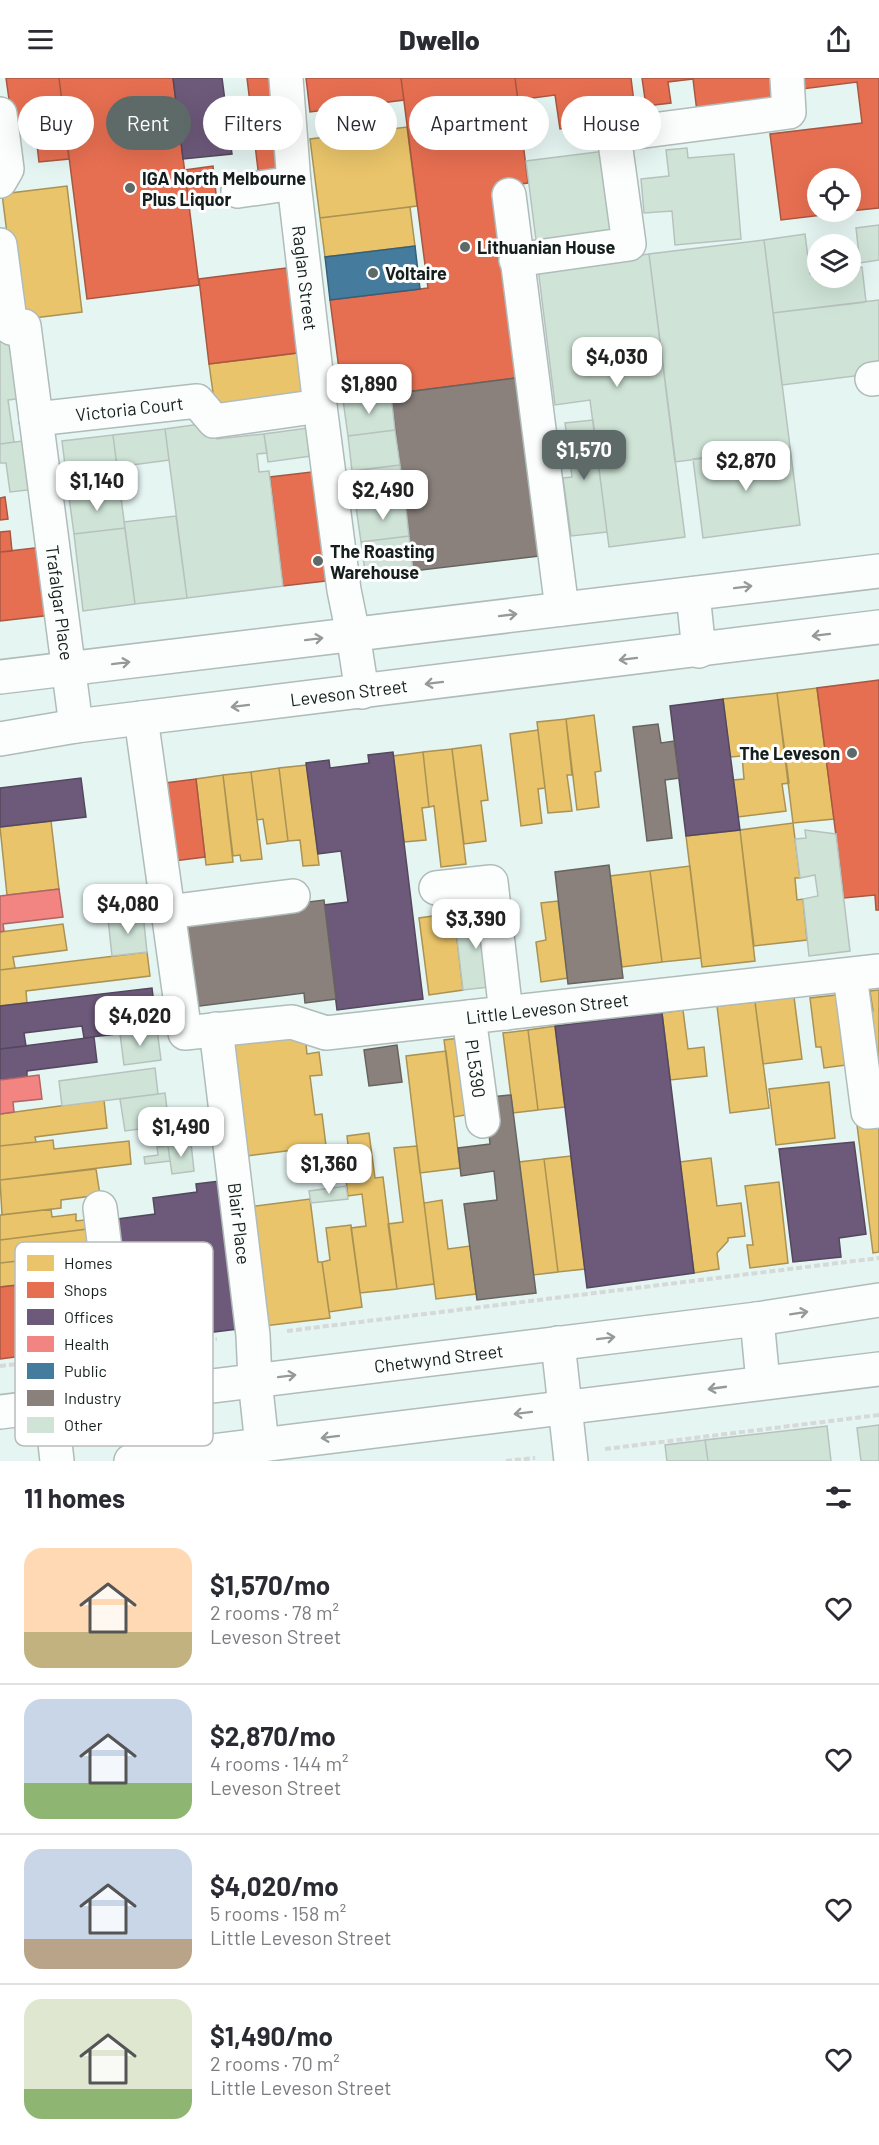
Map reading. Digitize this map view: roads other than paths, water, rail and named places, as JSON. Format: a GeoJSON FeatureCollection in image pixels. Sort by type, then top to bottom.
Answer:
{"type":"FeatureCollection","features":[{"type":"Feature","properties":{"kind":"street","name":"Raglan Street"},"geometry":{"type":"LineString","coordinates":[[286,78],[294,183],[321,406],[344,590],[362,692]]}},
{"type":"Feature","properties":{"kind":"street"},"geometry":{"type":"LineString","coordinates":[[516,260],[629,244],[614,135],[789,111],[787,78]]}},
{"type":"Feature","properties":{"kind":"street"},"geometry":{"type":"LineString","coordinates":[[0,114],[7,169],[0,182]]}},
{"type":"Feature","properties":{"kind":"street"},"geometry":{"type":"LineString","coordinates":[[238,191],[294,183]]}},
{"type":"Feature","properties":{"kind":"street"},"geometry":{"type":"LineString","coordinates":[[509,195],[562,609]]}},
{"type":"Feature","properties":{"kind":"street","name":"Trafalgar Place"},"geometry":{"type":"LineString","coordinates":[[0,245],[11,328],[24,326],[76,726]]}},
{"type":"Feature","properties":{"kind":"street","name":"Victoria Court"},"geometry":{"type":"LineString","coordinates":[[36,419],[197,401],[214,421],[321,406]]}},
{"type":"Feature","properties":{"kind":"street"},"geometry":{"type":"LineString","coordinates":[[0,677],[879,571]]}},
{"type":"Feature","properties":{"kind":"street"},"geometry":{"type":"LineString","coordinates":[[693,594],[699,651]]}},
{"type":"Feature","properties":{"kind":"street","name":"Leveson Street"},"geometry":{"type":"LineString","coordinates":[[0,739],[76,726],[879,627]]}},
{"type":"Feature","properties":{"kind":"street"},"geometry":{"type":"LineString","coordinates":[[141,718],[185,1033],[216,1029]]}},
{"type":"Feature","properties":{"kind":"street"},"geometry":{"type":"LineString","coordinates":[[436,888],[491,882],[506,1013]]}},
{"type":"Feature","properties":{"kind":"street"},"geometry":{"type":"LineString","coordinates":[[168,912],[293,896]]}},
{"type":"Feature","properties":{"kind":"street"},"geometry":{"type":"LineString","coordinates":[[865,973],[868,1112],[879,1111]]}},
{"type":"Feature","properties":{"kind":"street","name":"Little Leveson Street"},"geometry":{"type":"LineString","coordinates":[[216,1029],[292,1022],[326,1033],[865,973]]}},
{"type":"Feature","properties":{"kind":"street","name":"PL5390"},"geometry":{"type":"LineString","coordinates":[[469,1017],[483,1121]]}},
{"type":"Feature","properties":{"kind":"street","name":"Blair Place"},"geometry":{"type":"LineString","coordinates":[[216,1029],[253,1335],[255,1380],[243,1451]]}},
{"type":"Feature","properties":{"kind":"street"},"geometry":{"type":"LineString","coordinates":[[100,1208],[104,1242]]}},
{"type":"Feature","properties":{"kind":"street","name":"Chetwynd Street"},"geometry":{"type":"LineString","coordinates":[[213,1385],[757,1320],[879,1300]]}},
{"type":"Feature","properties":{"kind":"street"},"geometry":{"type":"LineString","coordinates":[[757,1320],[763,1382]]}},
{"type":"Feature","properties":{"kind":"street"},"geometry":{"type":"LineString","coordinates":[[558,1343],[570,1457]]}},
{"type":"Feature","properties":{"kind":"street"},"geometry":{"type":"LineString","coordinates":[[131,1461],[243,1451],[763,1382],[879,1369]]}},
{"type":"Feature","properties":{"kind":"street","name":"Chetwynd Street"},"geometry":{"type":"LineString","coordinates":[[0,1412],[15,1410]]}},
{"type":"Feature","properties":{"kind":"street"},"geometry":{"type":"LineString","coordinates":[[55,1446],[57,1461]]}},
{"type":"Feature","properties":{"kind":"place","name":"IGA North Melbourne Plus Liquor"},"geometry":{"type":"Point","coordinates":[130,188]}},
{"type":"Feature","properties":{"kind":"place","name":"Lithuanian House"},"geometry":{"type":"Point","coordinates":[465,247]}},
{"type":"Feature","properties":{"kind":"place","name":"Voltaire"},"geometry":{"type":"Point","coordinates":[373,273]}},
{"type":"Feature","properties":{"kind":"place","name":"The Roasting Warehouse"},"geometry":{"type":"Point","coordinates":[318,561]}},
{"type":"Feature","properties":{"kind":"place","name":"The Leveson"},"geometry":{"type":"Point","coordinates":[852,753]}}]}
